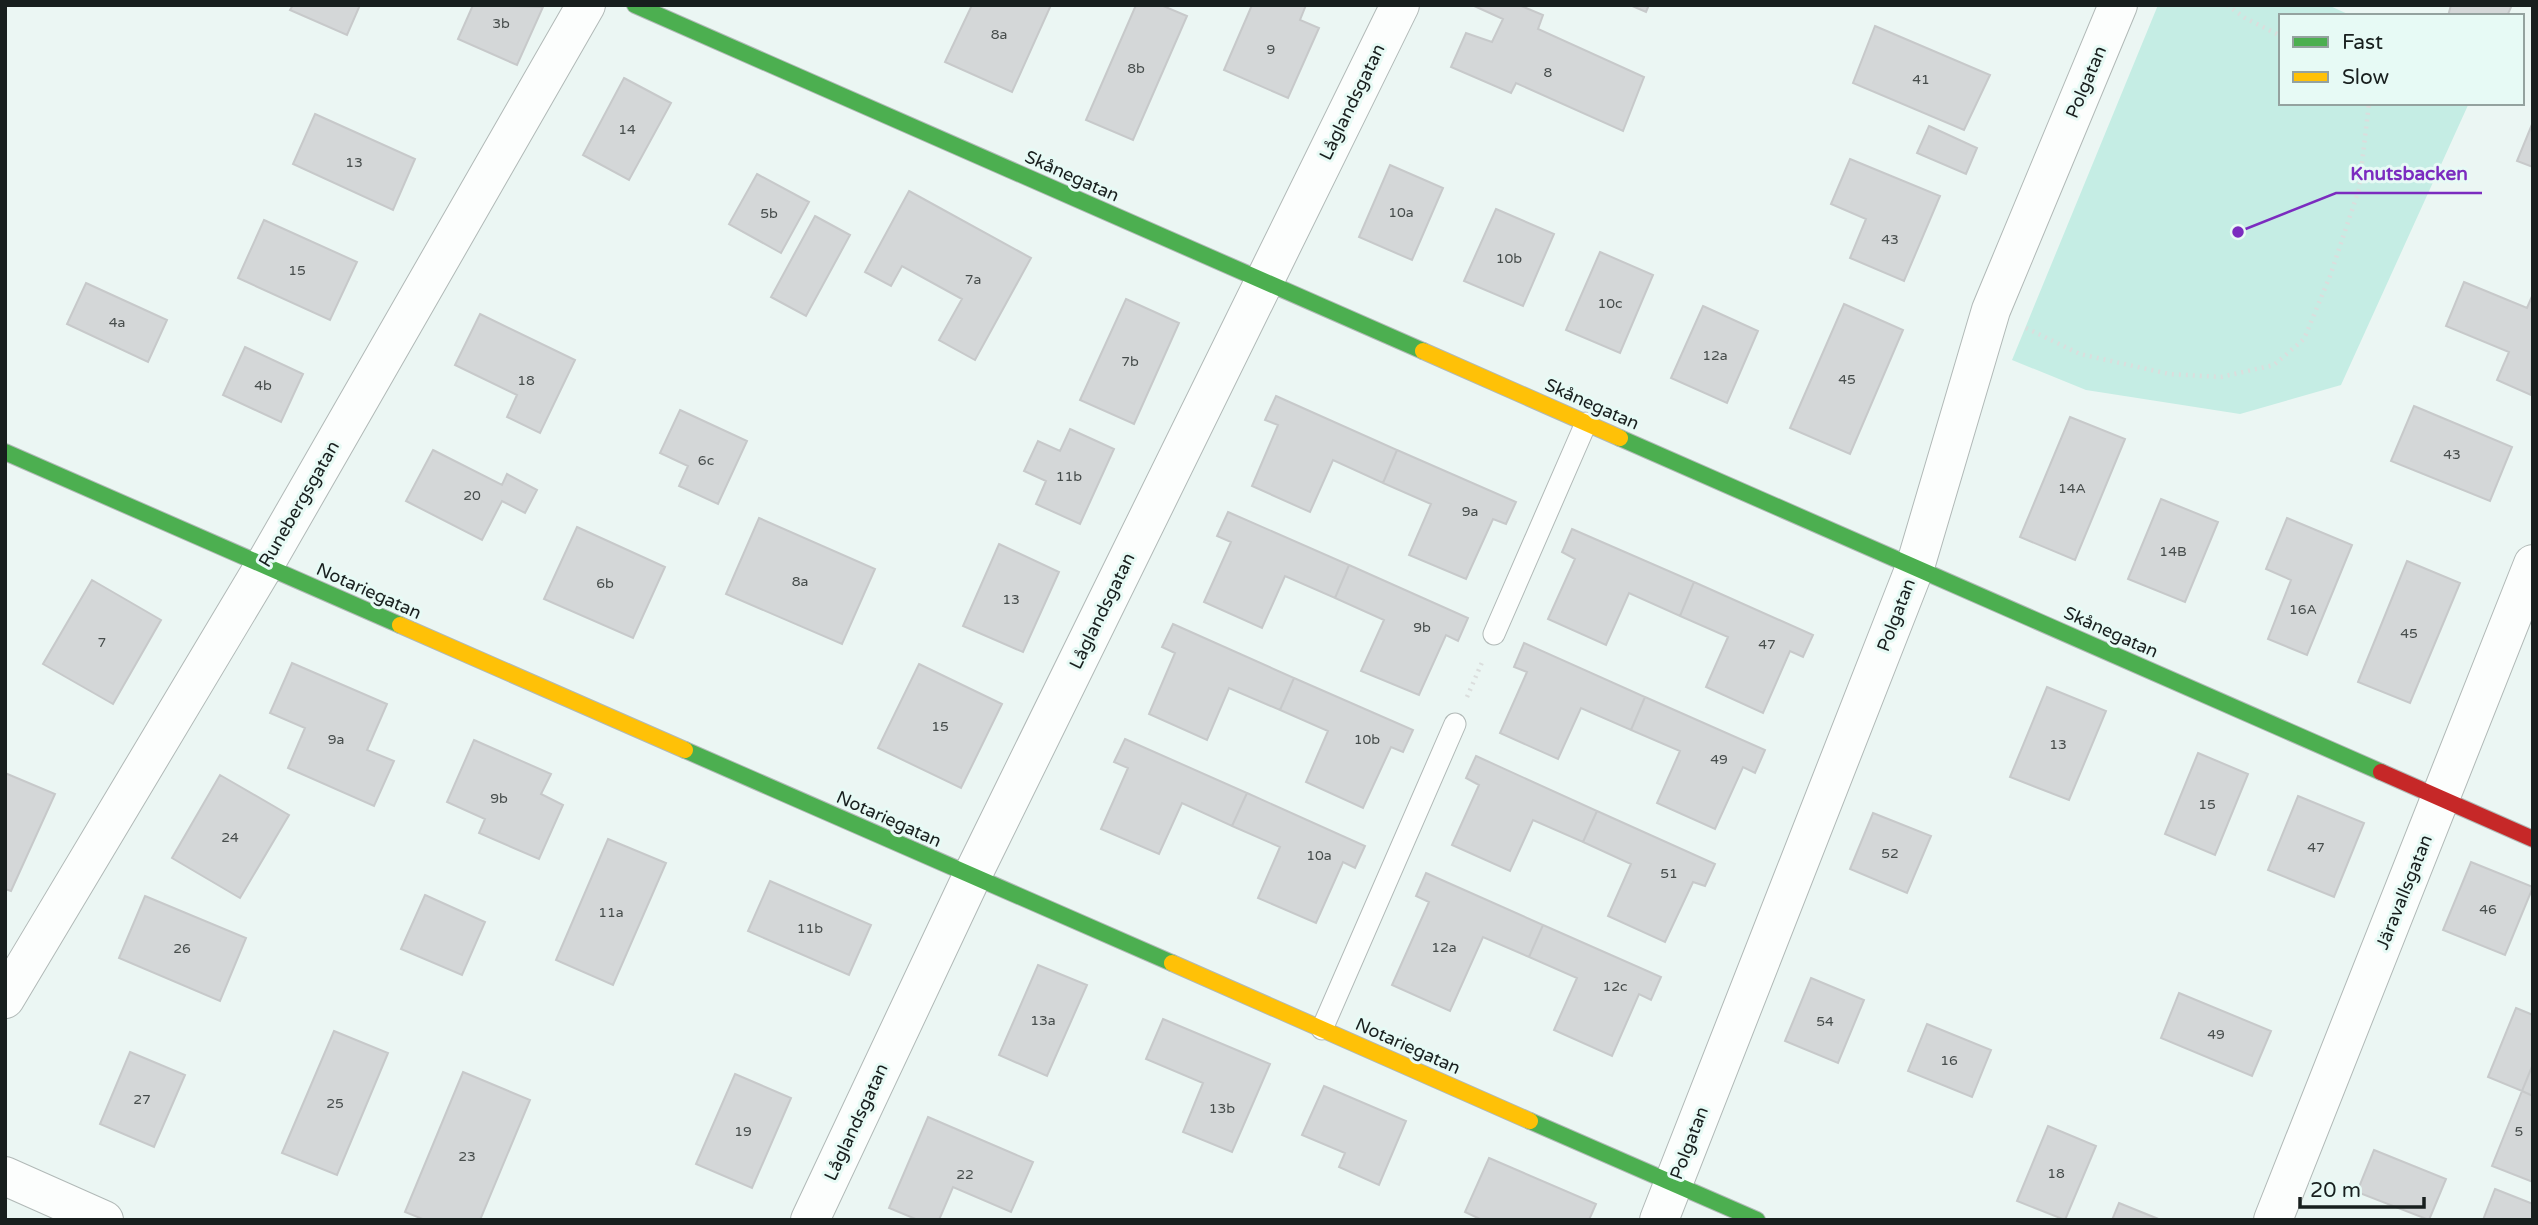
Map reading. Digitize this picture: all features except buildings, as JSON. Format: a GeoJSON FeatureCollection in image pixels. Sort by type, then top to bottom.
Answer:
{"type":"FeatureCollection","features":[{"type":"Feature","properties":{"kind":"street","name":"Runebergsgatan"},"geometry":{"type":"LineString","coordinates":[[5,999],[264,566],[586,5]]}},
{"type":"Feature","properties":{"kind":"street","name":"Skånegatan"},"geometry":{"type":"LineString","coordinates":[[635,5],[2533,839]]}},
{"type":"Feature","properties":{"kind":"street","name":"Låglandsgatan"},"geometry":{"type":"LineString","coordinates":[[810,1220],[972,876],[1400,5]]}},
{"type":"Feature","properties":{"kind":"street","name":"Polgatan"},"geometry":{"type":"LineString","coordinates":[[1659,1220],[1915,567],[1991,310],[2118,5]]}},
{"type":"Feature","properties":{"kind":"street","name":"Notariegatan"},"geometry":{"type":"LineString","coordinates":[[5,452],[1757,1220]]}},
{"type":"Feature","properties":{"kind":"street","name":"Järavallsgatan"},"geometry":{"type":"LineString","coordinates":[[2273,1220],[2533,565]]}},
{"type":"Feature","properties":{"kind":"street"},"geometry":{"type":"LineString","coordinates":[[5,1176],[104,1220]]}},
{"type":"Feature","properties":{"kind":"lane"},"geometry":{"type":"LineString","coordinates":[[1494,634],[1586,423]]}},
{"type":"Feature","properties":{"kind":"lane"},"geometry":{"type":"LineString","coordinates":[[1322,1029],[1455,724]]}},
{"type":"Feature","properties":{"kind":"path"},"geometry":{"type":"LineString","coordinates":[[2228,5],[2245,18],[2279,35]]}},
{"type":"Feature","properties":{"kind":"path"},"geometry":{"type":"LineString","coordinates":[[1991,310],[2080,354],[2169,374],[2221,377],[2274,365],[2304,339],[2329,276],[2359,189],[2369,105]]}},
{"type":"Feature","properties":{"kind":"path"},"geometry":{"type":"LineString","coordinates":[[1455,724],[1494,634]]}},
{"type":"Feature","properties":{"kind":"green space"},"geometry":{"type":"Polygon","coordinates":[[[2158,5],[2328,5],[2348,14],[2279,14],[2279,105],[2468,105],[2341,385],[2240,414],[2086,390],[2012,360],[2158,5]]]}},
{"type":"Feature","properties":{"kind":"traffic: fast"},"geometry":{"type":"LineString","coordinates":[[635,5],[1423,351]]}},
{"type":"Feature","properties":{"kind":"traffic: fast"},"geometry":{"type":"LineString","coordinates":[[1620,438],[2381,772]]}},
{"type":"Feature","properties":{"kind":"traffic: fast"},"geometry":{"type":"LineString","coordinates":[[5,452],[400,625]]}},
{"type":"Feature","properties":{"kind":"traffic: fast"},"geometry":{"type":"LineString","coordinates":[[685,750],[1172,963]]}},
{"type":"Feature","properties":{"kind":"traffic: fast"},"geometry":{"type":"LineString","coordinates":[[1530,1121],[1757,1220]]}},
{"type":"Feature","properties":{"kind":"traffic: slow"},"geometry":{"type":"LineString","coordinates":[[1423,351],[1620,438]]}},
{"type":"Feature","properties":{"kind":"traffic: slow"},"geometry":{"type":"LineString","coordinates":[[400,625],[685,750]]}},
{"type":"Feature","properties":{"kind":"traffic: slow"},"geometry":{"type":"LineString","coordinates":[[1172,963],[1530,1121]]}},
{"type":"Feature","properties":{"kind":"traffic: jam"},"geometry":{"type":"LineString","coordinates":[[2381,772],[2533,839]]}},
{"type":"Feature","properties":{"kind":"place","name":"Knutsbacken"},"geometry":{"type":"Point","coordinates":[2238,232]}}]}
